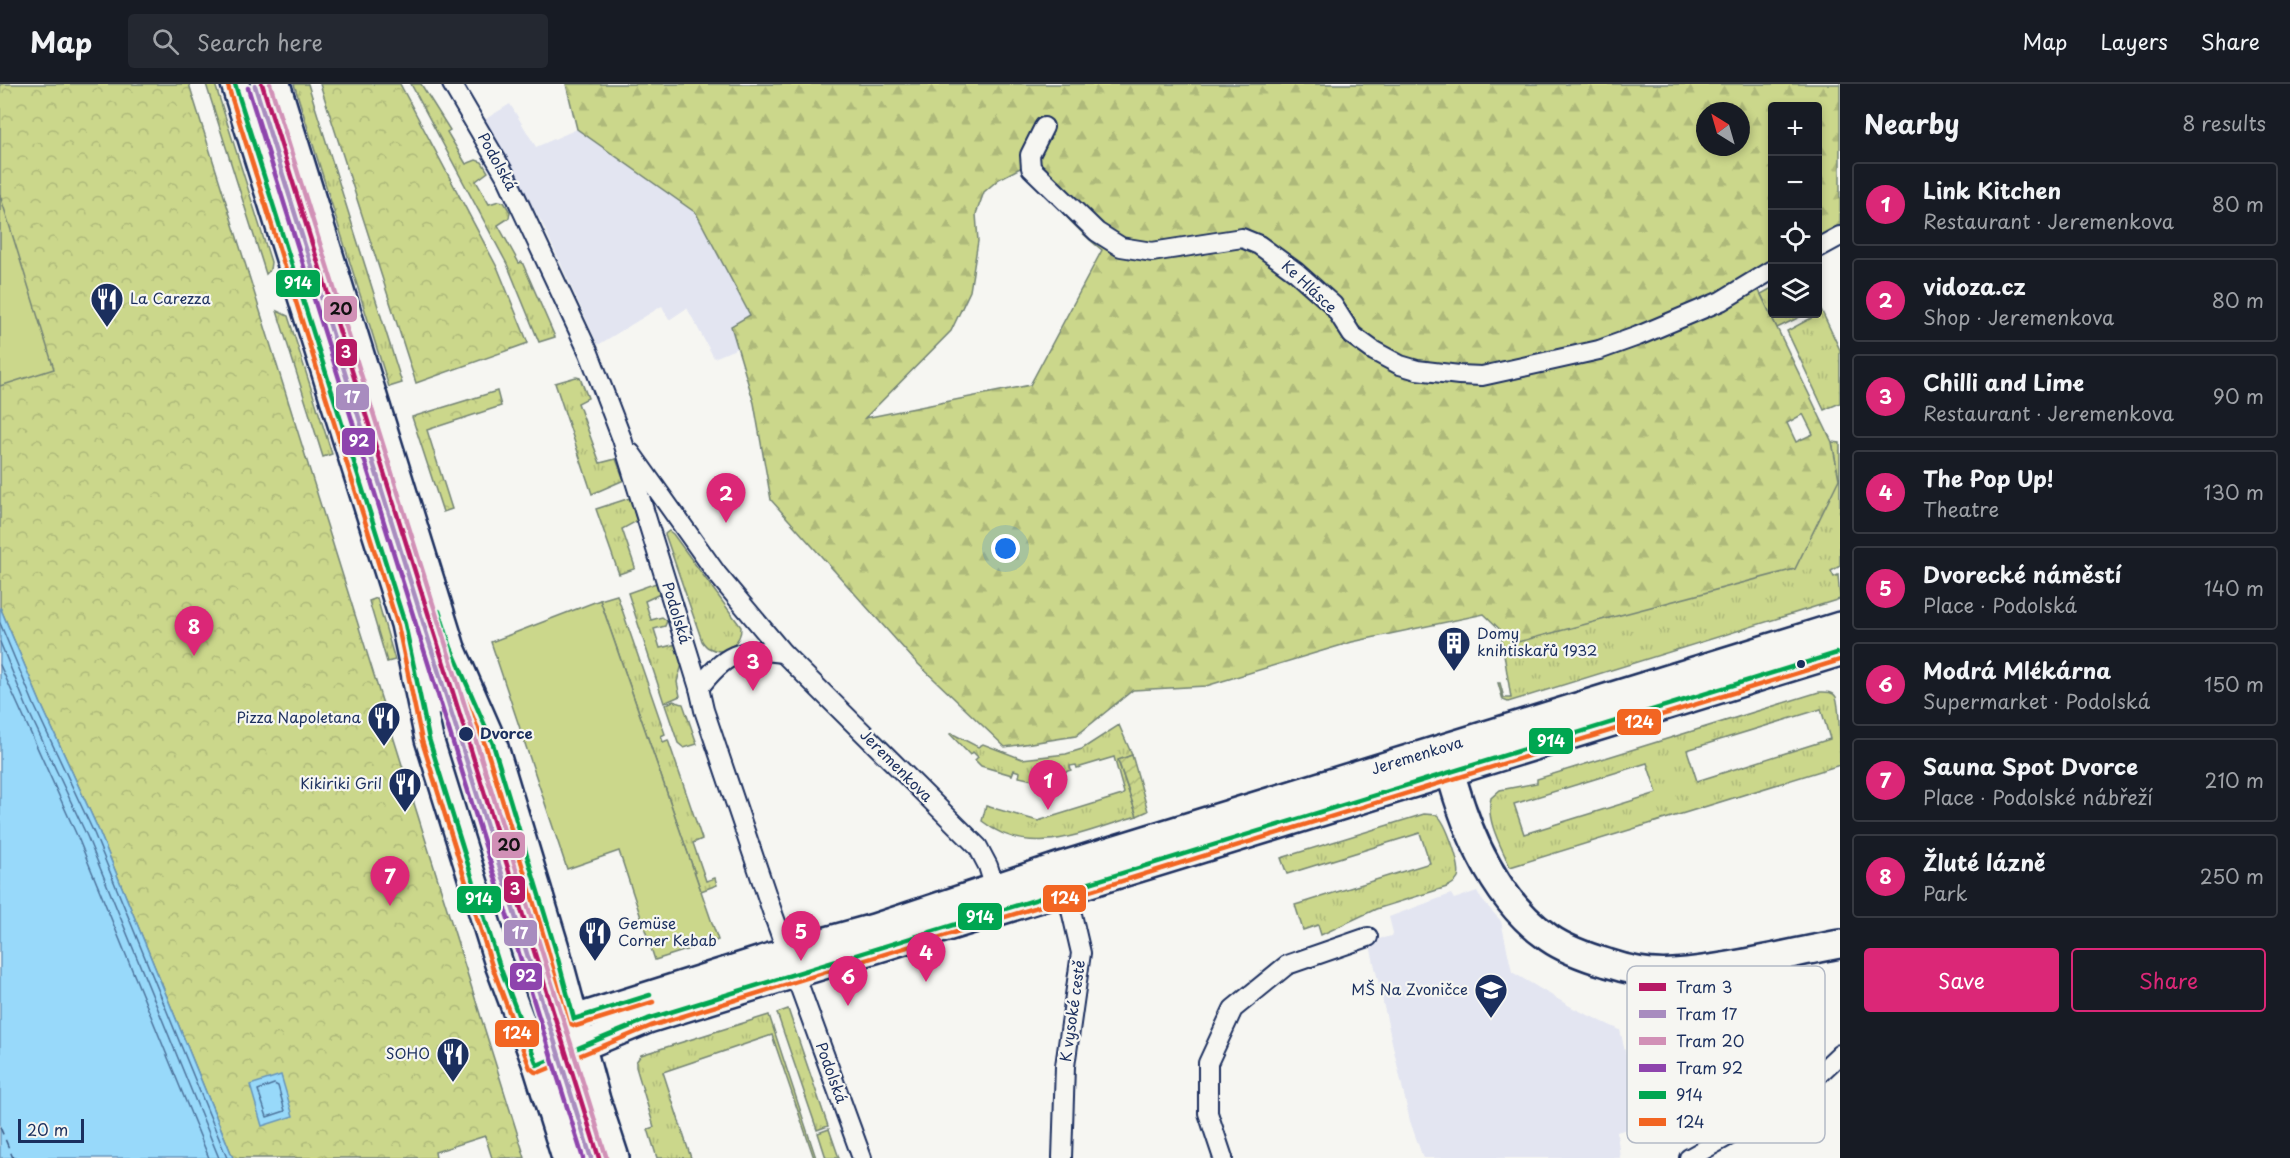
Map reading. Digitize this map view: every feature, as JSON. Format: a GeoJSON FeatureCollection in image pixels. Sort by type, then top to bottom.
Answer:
{"type":"FeatureCollection","features":[{"type":"Feature","properties":{"kind":"main road"},"geometry":{"type":"LineString","coordinates":[[235,84],[405,624],[429,739],[500,964],[524,1035],[537,1065],[566,1158]]}},
{"type":"Feature","properties":{"kind":"main road"},"geometry":{"type":"LineString","coordinates":[[276,84],[451,648],[493,744],[555,948],[581,1046],[615,1158]]}},
{"type":"Feature","properties":{"kind":"main road","name":"Jeremenkova"},"geometry":{"type":"LineString","coordinates":[[999,899],[1447,760],[1837,644]]}},
{"type":"Feature","properties":{"kind":"main road"},"geometry":{"type":"LineString","coordinates":[[416,679],[427,697],[433,700],[446,700],[460,687],[459,666]]}},
{"type":"Feature","properties":{"kind":"main road"},"geometry":{"type":"LineString","coordinates":[[1447,760],[1457,798],[1489,871],[1516,908],[1548,938],[1583,956],[1627,969]]}},
{"type":"Feature","properties":{"kind":"main road"},"geometry":{"type":"LineString","coordinates":[[537,1065],[874,928],[999,899]]}},
{"type":"Feature","properties":{"kind":"main road"},"geometry":{"type":"LineString","coordinates":[[1717,966],[1840,944]]}},
{"type":"Feature","properties":{"kind":"main road"},"geometry":{"type":"LineString","coordinates":[[524,1035],[574,1019],[791,963]]}},
{"type":"Feature","properties":{"kind":"street","name":"Podolská"},"geometry":{"type":"LineString","coordinates":[[452,84],[517,199],[589,353],[622,439],[708,722],[791,963],[862,1158]]}},
{"type":"Feature","properties":{"kind":"street","name":"Ke Hlásce"},"geometry":{"type":"LineString","coordinates":[[1044,127],[1030,155],[1030,168],[1112,243],[1132,250],[1152,252],[1242,238],[1250,240],[1280,258],[1333,305],[1352,335],[1400,365],[1417,370],[1482,376],[1599,350],[1720,301],[1768,273]]}},
{"type":"Feature","properties":{"kind":"street"},"geometry":{"type":"LineString","coordinates":[[1822,246],[1840,236]]}},
{"type":"Feature","properties":{"kind":"street","name":"Jeremenkova"},"geometry":{"type":"LineString","coordinates":[[622,439],[717,574],[783,653],[978,847],[988,866],[999,899]]}},
{"type":"Feature","properties":{"kind":"street"},"geometry":{"type":"LineString","coordinates":[[699,688],[715,668],[733,656],[757,650],[783,653]]}},
{"type":"Feature","properties":{"kind":"street","name":"K vysoké cestě"},"geometry":{"type":"LineString","coordinates":[[1060,1158],[1065,1066],[1081,953],[1064,878]]}},
{"type":"Feature","properties":{"kind":"street"},"geometry":{"type":"LineString","coordinates":[[1223,1158],[1208,1113],[1208,1063],[1233,1009],[1287,965],[1368,937]]}},
{"type":"Feature","properties":{"kind":"street"},"geometry":{"type":"LineString","coordinates":[[1825,1068],[1840,1054]]}},
{"type":"Feature","properties":{"kind":"street"},"geometry":{"type":"LineString","coordinates":[[1689,1158],[1716,1143]]}},
{"type":"Feature","properties":{"kind":"shaded area"},"geometry":{"type":"Polygon","coordinates":[[[241,84],[268,84],[452,685],[431,690],[241,84]]]}},
{"type":"Feature","properties":{"kind":"shaded area"},"geometry":{"type":"Polygon","coordinates":[[[510,104],[536,147],[577,129],[696,213],[750,316],[732,326],[738,348],[714,358],[687,308],[669,320],[662,306],[598,345],[543,225],[484,120],[510,104]]]}},
{"type":"Feature","properties":{"kind":"shaded area"},"geometry":{"type":"Polygon","coordinates":[[[467,725],[534,939],[537,940],[544,961],[549,960],[555,988],[550,998],[540,1003],[533,1003],[524,995],[512,971],[518,969],[511,946],[513,945],[445,732],[467,725]]]}},
{"type":"Feature","properties":{"kind":"shaded area","name":"MŠ Na Zvoničce"},"geometry":{"type":"Polygon","coordinates":[[[1477,891],[1501,921],[1512,972],[1573,1008],[1620,1030],[1627,1059],[1627,1129],[1617,1132],[1620,1158],[1423,1158],[1410,1121],[1369,941],[1392,936],[1389,917],[1451,894],[1454,899],[1477,891]]]}},
{"type":"Feature","properties":{"kind":"shaded area"},"geometry":{"type":"Polygon","coordinates":[[[574,1093],[583,1096],[605,1158],[577,1158],[562,1103],[568,1095],[574,1093]]]}},
{"type":"Feature","properties":{"kind":"green space"},"geometry":{"type":"Polygon","coordinates":[[[0,84],[189,84],[525,1158],[492,1158],[485,1136],[435,1152],[436,1158],[233,1158],[99,831],[0,607],[0,84]]]}},
{"type":"Feature","properties":{"kind":"green space"},"geometry":{"type":"Polygon","coordinates":[[[206,84],[215,84],[271,262],[270,270],[266,274],[206,84]]]}},
{"type":"Feature","properties":{"kind":"green space"},"geometry":{"type":"Polygon","coordinates":[[[294,84],[308,84],[402,383],[389,387],[294,84]]]}},
{"type":"Feature","properties":{"kind":"green space"},"geometry":{"type":"Polygon","coordinates":[[[320,84],[400,84],[498,269],[528,343],[416,383],[320,84]]]}},
{"type":"Feature","properties":{"kind":"green space"},"geometry":{"type":"Polygon","coordinates":[[[411,84],[421,84],[450,130],[447,132],[466,164],[476,160],[482,162],[488,172],[476,181],[489,204],[504,202],[510,212],[509,218],[498,225],[519,263],[522,262],[555,337],[539,342],[507,264],[411,84]]]}},
{"type":"Feature","properties":{"kind":"green space"},"geometry":{"type":"Polygon","coordinates":[[[566,84],[1840,84],[1840,228],[1822,238],[1822,102],[1768,102],[1768,265],[1751,274],[1768,309],[1768,318],[1772,318],[1832,442],[1839,479],[1795,569],[1514,643],[1484,614],[1352,642],[1206,686],[1133,690],[1076,736],[1005,747],[914,660],[771,500],[754,403],[731,326],[750,315],[696,213],[577,129],[566,84]],[[1024,166],[999,179],[984,192],[976,214],[978,241],[970,291],[951,331],[865,418],[1030,385],[1102,250],[1061,211],[1024,166]],[[1803,414],[1787,423],[1796,442],[1813,434],[1803,414]]]}},
{"type":"Feature","properties":{"kind":"green space"},"geometry":{"type":"Polygon","coordinates":[[[0,195],[54,369],[0,386],[0,195]]]}},
{"type":"Feature","properties":{"kind":"green space"},"geometry":{"type":"Polygon","coordinates":[[[1768,290],[1768,309],[1761,294],[1768,290]]]}},
{"type":"Feature","properties":{"kind":"green space"},"geometry":{"type":"Polygon","coordinates":[[[277,311],[288,316],[332,454],[323,457],[277,311]]]}},
{"type":"Feature","properties":{"kind":"green space"},"geometry":{"type":"Polygon","coordinates":[[[1822,312],[1840,350],[1840,403],[1824,410],[1787,331],[1811,318],[1822,318],[1822,312]]]}},
{"type":"Feature","properties":{"kind":"green space"},"geometry":{"type":"Polygon","coordinates":[[[1772,318],[1798,318],[1777,328],[1772,318]]]}},
{"type":"Feature","properties":{"kind":"green space"},"geometry":{"type":"Polygon","coordinates":[[[580,378],[588,398],[578,403],[600,463],[616,459],[624,480],[592,494],[555,383],[580,378]]]}},
{"type":"Feature","properties":{"kind":"green space"},"geometry":{"type":"Polygon","coordinates":[[[497,391],[501,406],[427,430],[452,509],[443,512],[412,417],[497,391]]]}},
{"type":"Feature","properties":{"kind":"green space"},"geometry":{"type":"Polygon","coordinates":[[[1832,442],[1840,443],[1840,566],[1831,571],[1834,577],[1838,575],[1840,599],[1508,702],[1503,700],[1498,683],[1500,683],[1504,698],[1511,698],[1500,629],[1514,643],[1839,479],[1832,442]]]}},
{"type":"Feature","properties":{"kind":"green space"},"geometry":{"type":"Polygon","coordinates":[[[630,498],[637,521],[622,529],[635,567],[619,574],[596,509],[630,498]]]}},
{"type":"Feature","properties":{"kind":"green space"},"geometry":{"type":"Polygon","coordinates":[[[669,531],[741,627],[736,643],[726,649],[715,650],[707,647],[702,641],[665,534],[669,531]]]}},
{"type":"Feature","properties":{"kind":"green space"},"geometry":{"type":"Polygon","coordinates":[[[659,584],[662,593],[645,601],[651,620],[662,617],[667,621],[665,626],[654,629],[660,648],[677,644],[683,661],[677,682],[680,696],[664,703],[628,593],[659,584]]]}},
{"type":"Feature","properties":{"kind":"green space"},"geometry":{"type":"Polygon","coordinates":[[[617,595],[665,734],[661,736],[663,742],[668,740],[702,839],[693,843],[706,881],[715,878],[717,885],[701,891],[600,600],[617,595]]]}},
{"type":"Feature","properties":{"kind":"green space"},"geometry":{"type":"Polygon","coordinates":[[[377,598],[395,660],[387,662],[369,601],[377,598]]]}},
{"type":"Feature","properties":{"kind":"green space"},"geometry":{"type":"Polygon","coordinates":[[[600,600],[718,940],[655,960],[619,851],[567,869],[491,642],[600,600]]]}},
{"type":"Feature","properties":{"kind":"green space"},"geometry":{"type":"Polygon","coordinates":[[[1819,692],[1831,693],[1836,697],[1840,765],[1510,867],[1492,824],[1491,798],[1500,790],[1537,783],[1537,779],[1819,692]],[[1821,709],[1687,750],[1697,781],[1830,739],[1821,709]],[[1647,763],[1514,804],[1524,834],[1657,793],[1647,763]]]}},
{"type":"Feature","properties":{"kind":"green space"},"geometry":{"type":"Polygon","coordinates":[[[673,701],[683,704],[697,744],[684,748],[678,743],[665,705],[673,701]]]}},
{"type":"Feature","properties":{"kind":"green space"},"geometry":{"type":"Polygon","coordinates":[[[1119,725],[1132,755],[1118,761],[1137,816],[1078,834],[1038,841],[1019,839],[1000,833],[982,821],[986,806],[1038,821],[1122,795],[1124,793],[1114,757],[1077,768],[1076,765],[1070,766],[1071,770],[1037,781],[1019,777],[1020,772],[1014,770],[1012,775],[981,766],[975,760],[978,757],[973,752],[970,755],[950,734],[978,747],[983,744],[1022,759],[1066,754],[1082,749],[1119,725]]]}},
{"type":"Feature","properties":{"kind":"green space"},"geometry":{"type":"Polygon","coordinates":[[[1132,755],[1148,811],[1137,816],[1118,760],[1132,755]]]}},
{"type":"Feature","properties":{"kind":"green space"},"geometry":{"type":"Polygon","coordinates":[[[1424,814],[1437,815],[1449,835],[1458,864],[1458,878],[1455,882],[1447,887],[1376,909],[1321,935],[1318,925],[1303,930],[1295,905],[1430,863],[1420,833],[1287,874],[1281,858],[1424,814]]]}},
{"type":"Feature","properties":{"kind":"green space"},"geometry":{"type":"Polygon","coordinates":[[[788,1009],[828,1126],[817,1130],[777,1013],[788,1009]]]}},
{"type":"Feature","properties":{"kind":"green space"},"geometry":{"type":"Polygon","coordinates":[[[769,1015],[816,1158],[814,1158],[772,1035],[663,1072],[691,1158],[657,1158],[648,1129],[654,1127],[636,1067],[636,1062],[641,1055],[769,1015]]]}},
{"type":"Feature","properties":{"kind":"green space"},"geometry":{"type":"Polygon","coordinates":[[[829,1129],[839,1158],[826,1158],[818,1133],[829,1129]]]}},
{"type":"Feature","properties":{"kind":"water"},"geometry":{"type":"Polygon","coordinates":[[[0,607],[99,831],[233,1158],[0,1158],[0,607]]]}},
{"type":"Feature","properties":{"kind":"water"},"geometry":{"type":"Polygon","coordinates":[[[281,1075],[293,1116],[262,1126],[250,1085],[281,1075]]]}},
{"type":"Feature","properties":{"kind":"ferry route"},"geometry":{"type":"LineString","coordinates":[[0,1127],[13,1158]]}},
{"type":"Feature","properties":{"kind":"tram line","name":"3"},"geometry":{"type":"LineString","coordinates":[[262,84],[599,1158]]}},
{"type":"Feature","properties":{"kind":"tram line","name":"20"},"geometry":{"type":"LineString","coordinates":[[270,84],[606,1156]]}},
{"type":"Feature","properties":{"kind":"tram line","name":"17"},"geometry":{"type":"LineString","coordinates":[[255,86],[591,1158]]}},
{"type":"Feature","properties":{"kind":"tram line","name":"92"},"geometry":{"type":"LineString","coordinates":[[248,88],[583,1158]]}},
{"type":"Feature","properties":{"kind":"transit line","name":"914"},"geometry":{"type":"LineString","coordinates":[[235,84],[405,624],[429,739],[499,964],[537,1065],[648,1019],[1837,653]]}},
{"type":"Feature","properties":{"kind":"transit line","name":"124"},"geometry":{"type":"LineString","coordinates":[[228,86],[398,626],[422,741],[492,966],[530,1068],[535,1072],[540,1072],[651,1026],[1840,660]]}},
{"type":"Feature","properties":{"kind":"transit line","name":"914"},"geometry":{"type":"LineString","coordinates":[[439,611],[451,648],[493,744],[555,948],[574,1019],[650,995]]}},
{"type":"Feature","properties":{"kind":"transit line","name":"124"},"geometry":{"type":"LineString","coordinates":[[432,613],[444,651],[486,747],[568,1023],[576,1026],[653,1002]]}},
{"type":"Feature","properties":{"kind":"place","name":"La Carezza"},"geometry":{"type":"Point","coordinates":[107,328]}},
{"type":"Feature","properties":{"kind":"place","name":"vidoza.cz"},"geometry":{"type":"Point","coordinates":[726,523]}},
{"type":"Feature","properties":{"kind":"place","name":"Žluté lázně"},"geometry":{"type":"Point","coordinates":[194,656]}},
{"type":"Feature","properties":{"kind":"place","name":"Domy knihtiskařů 1932"},"geometry":{"type":"Point","coordinates":[1454,672]}},
{"type":"Feature","properties":{"kind":"place","name":"Chilli and Lime"},"geometry":{"type":"Point","coordinates":[753,691]}},
{"type":"Feature","properties":{"kind":"place","name":"Dvorce"},"geometry":{"type":"Point","coordinates":[466,734]}},
{"type":"Feature","properties":{"kind":"place","name":"Pizza Napoletana"},"geometry":{"type":"Point","coordinates":[384,747]}},
{"type":"Feature","properties":{"kind":"place","name":"Link Kitchen"},"geometry":{"type":"Point","coordinates":[1048,810]}},
{"type":"Feature","properties":{"kind":"place","name":"Kikiriki Gril"},"geometry":{"type":"Point","coordinates":[405,813]}},
{"type":"Feature","properties":{"kind":"place","name":"Sauna Spot Dvorce"},"geometry":{"type":"Point","coordinates":[390,906]}},
{"type":"Feature","properties":{"kind":"place","name":"Dvorecké náměstí"},"geometry":{"type":"Point","coordinates":[801,961]}},
{"type":"Feature","properties":{"kind":"place","name":"Gemüse Corner Kebab"},"geometry":{"type":"Point","coordinates":[595,962]}},
{"type":"Feature","properties":{"kind":"place","name":"The Pop Up!"},"geometry":{"type":"Point","coordinates":[926,982]}},
{"type":"Feature","properties":{"kind":"place","name":"Modrá Mlékárna"},"geometry":{"type":"Point","coordinates":[848,1006]}},
{"type":"Feature","properties":{"kind":"place","name":"MŠ Na Zvoničce"},"geometry":{"type":"Point","coordinates":[1491,1019]}},
{"type":"Feature","properties":{"kind":"place","name":"SOHO"},"geometry":{"type":"Point","coordinates":[453,1083]}}]}
